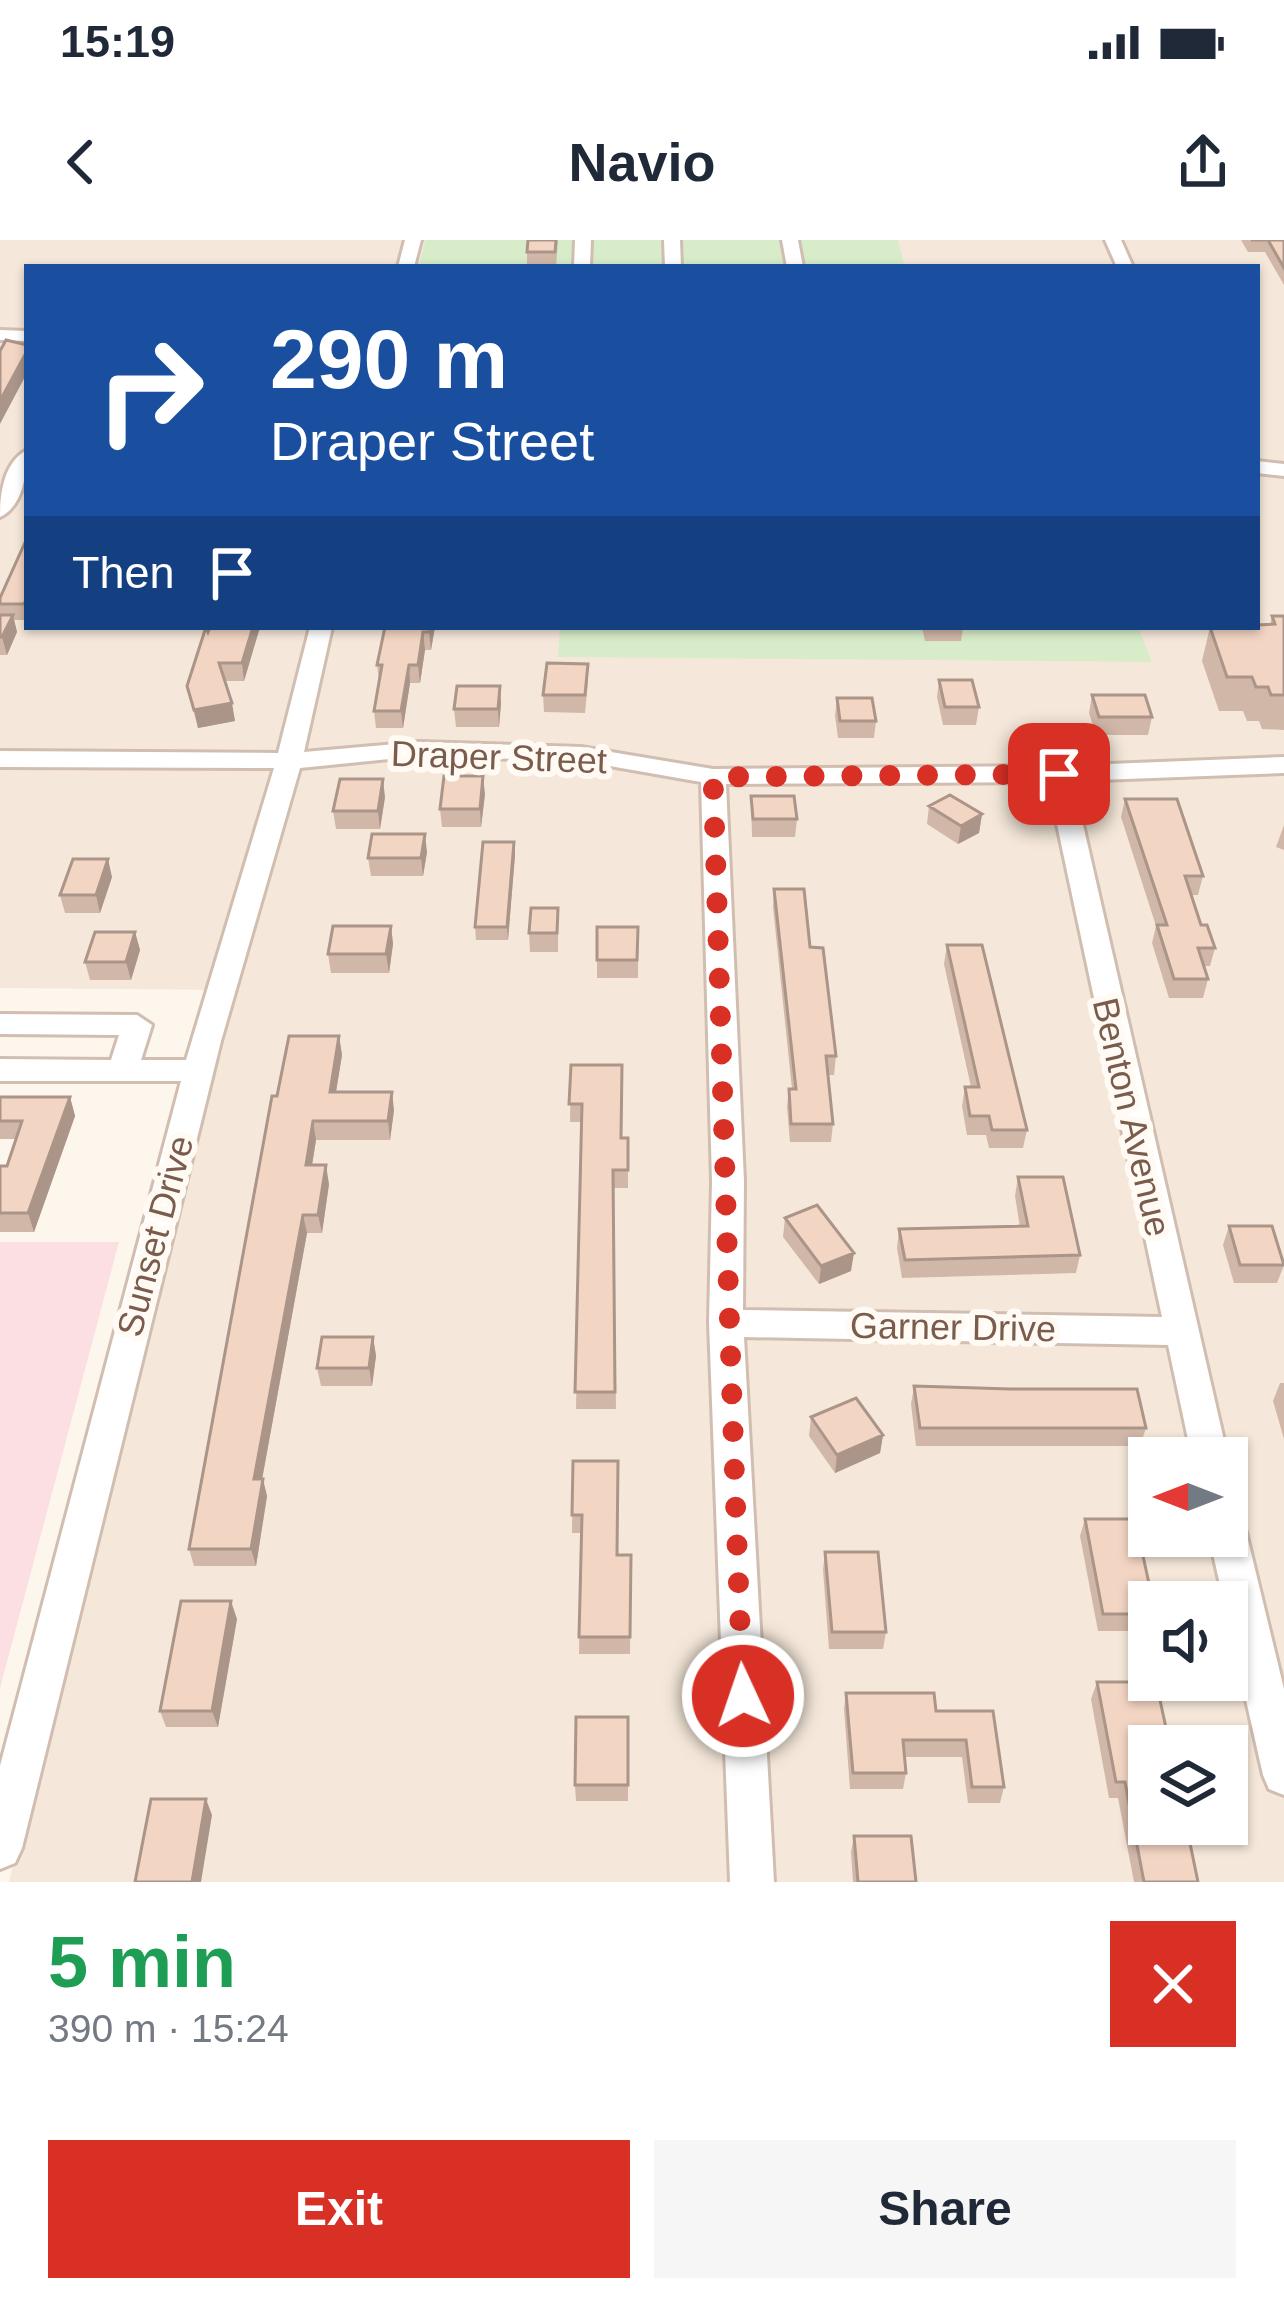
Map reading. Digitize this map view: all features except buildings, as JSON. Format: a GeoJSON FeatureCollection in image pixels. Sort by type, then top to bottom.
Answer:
{"type":"FeatureCollection","features":[{"type":"Feature","properties":{"kind":"street"},"geometry":{"type":"LineString","coordinates":[[0,511],[24,462]]}},
{"type":"Feature","properties":{"kind":"street","name":"Sunset Drive"},"geometry":{"type":"LineString","coordinates":[[0,1848],[5,1772],[198,1071],[289,761],[320,630]]}},
{"type":"Feature","properties":{"kind":"street","name":"Draper Street"},"geometry":{"type":"LineString","coordinates":[[0,759],[289,761],[419,749],[558,753],[713,777],[1059,774],[1284,765]]}},
{"type":"Feature","properties":{"kind":"street","name":"Benton Avenue"},"geometry":{"type":"LineString","coordinates":[[1059,774],[1205,1437]]}},
{"type":"Feature","properties":{"kind":"street"},"geometry":{"type":"LineString","coordinates":[[713,777],[728,1180],[726,1323],[752,1882]]}},
{"type":"Feature","properties":{"kind":"street"},"geometry":{"type":"LineString","coordinates":[[0,1024],[137,1025],[122,1071]]}},
{"type":"Feature","properties":{"kind":"street"},"geometry":{"type":"LineString","coordinates":[[0,1070],[198,1071]]}},
{"type":"Feature","properties":{"kind":"street","name":"Garner Drive"},"geometry":{"type":"LineString","coordinates":[[726,1323],[1180,1331]]}},
{"type":"Feature","properties":{"kind":"street"},"geometry":{"type":"LineString","coordinates":[[1233,1557],[1284,1775]]}},
{"type":"Feature","properties":{"kind":"shaded area"},"geometry":{"type":"Polygon","coordinates":[[[0,240],[1284,240],[1284,1882],[9,1882],[229,990],[0,988],[0,240]]]}},
{"type":"Feature","properties":{"kind":"shaded area"},"geometry":{"type":"Polygon","coordinates":[[[0,1242],[119,1242],[0,1688],[0,1242]]]}},
{"type":"Feature","properties":{"kind":"green space"},"geometry":{"type":"Polygon","coordinates":[[[425,240],[898,240],[904,264],[420,264],[425,240]]]}},
{"type":"Feature","properties":{"kind":"green space"},"geometry":{"type":"Polygon","coordinates":[[[560,630],[1139,630],[1152,662],[558,657],[560,630]]]}},
{"type":"Feature","properties":{"kind":"route"},"geometry":{"type":"LineString","coordinates":[[743,1696],[726,1323],[728,1180],[713,777],[1059,774]]}}]}
